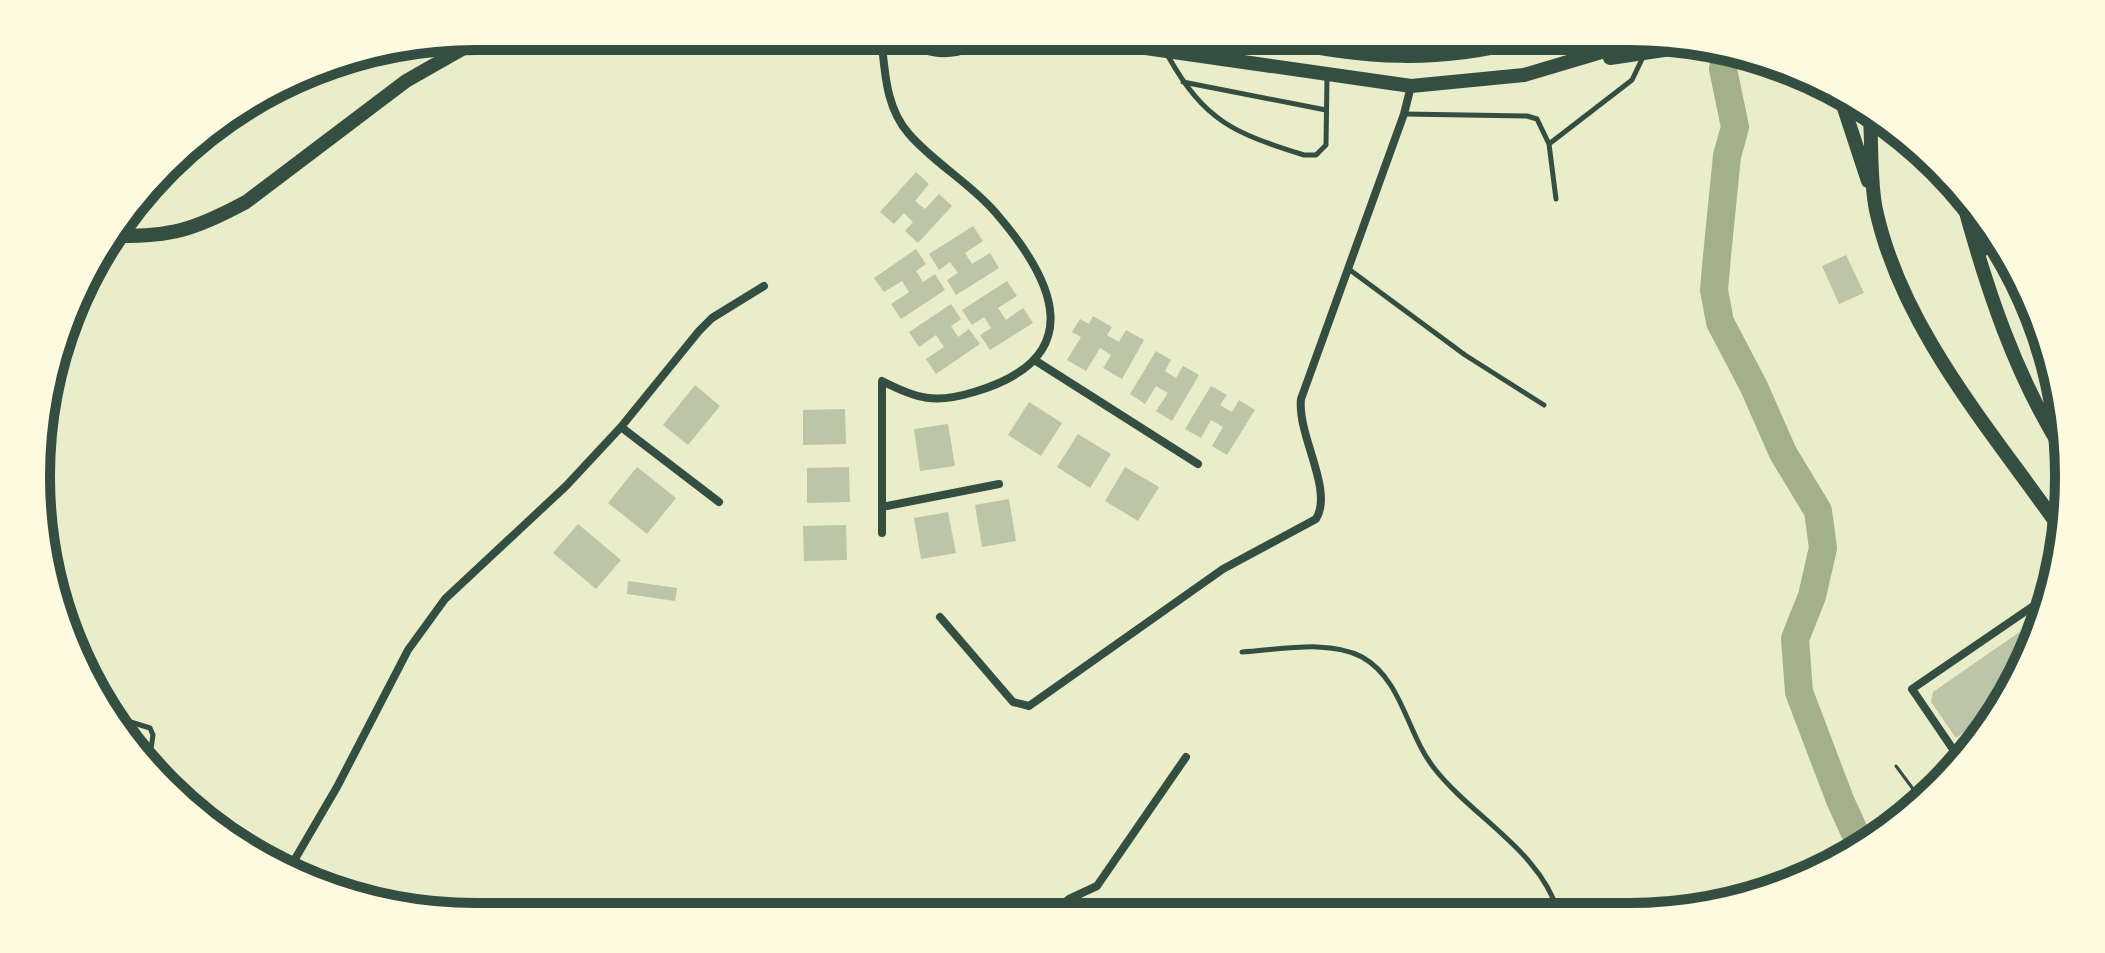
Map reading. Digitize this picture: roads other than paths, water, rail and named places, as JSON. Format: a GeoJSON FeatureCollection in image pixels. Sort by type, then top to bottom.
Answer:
{"type":"FeatureCollection","features":[{"type":"Feature","properties":{"kind":"main road"},"geometry":{"type":"LineString","coordinates":[[1159,50],[1411,86],[1524,75],[1627,50]]}},
{"type":"Feature","properties":{"kind":"main road"},"geometry":{"type":"LineString","coordinates":[[1325,50],[1395,58],[1446,56],[1487,50]]}},
{"type":"Feature","properties":{"kind":"main road"},"geometry":{"type":"LineString","coordinates":[[125,236],[191,230],[219,217],[246,202],[406,81],[459,51]]}},
{"type":"Feature","properties":{"kind":"main road"},"geometry":{"type":"LineString","coordinates":[[1844,108],[1903,286],[1929,336],[2053,518]]}},
{"type":"Feature","properties":{"kind":"main road"},"geometry":{"type":"LineString","coordinates":[[1871,126],[1876,209]]}},
{"type":"Feature","properties":{"kind":"main road"},"geometry":{"type":"LineString","coordinates":[[1967,217],[1977,256],[2027,386],[2052,431]]}},
{"type":"Feature","properties":{"kind":"street"},"geometry":{"type":"LineString","coordinates":[[882,533],[882,381],[916,398],[944,399],[1010,378],[1036,361],[1049,334],[1053,312],[1048,292],[1024,250],[994,210],[909,134],[900,121],[892,108],[883,50]]}},
{"type":"Feature","properties":{"kind":"street"},"geometry":{"type":"LineString","coordinates":[[940,617],[1013,702],[1029,706],[1223,569],[1316,519],[1322,500],[1302,432],[1300,407],[1404,114],[1411,86]]}},
{"type":"Feature","properties":{"kind":"street"},"geometry":{"type":"LineString","coordinates":[[1977,256],[1989,249]]}},
{"type":"Feature","properties":{"kind":"street"},"geometry":{"type":"LineString","coordinates":[[293,862],[337,787],[408,650],[445,599],[566,486],[621,427],[712,318],[764,286]]}},
{"type":"Feature","properties":{"kind":"street"},"geometry":{"type":"LineString","coordinates":[[1036,361],[1198,464]]}},
{"type":"Feature","properties":{"kind":"street"},"geometry":{"type":"LineString","coordinates":[[621,427],[719,502]]}},
{"type":"Feature","properties":{"kind":"street"},"geometry":{"type":"LineString","coordinates":[[882,507],[999,484]]}},
{"type":"Feature","properties":{"kind":"street"},"geometry":{"type":"LineString","coordinates":[[1953,749],[1912,689],[2035,605]]}},
{"type":"Feature","properties":{"kind":"street"},"geometry":{"type":"LineString","coordinates":[[1064,903],[1097,886],[1186,757]]}},
{"type":"Feature","properties":{"kind":"street"},"geometry":{"type":"LineString","coordinates":[[1069,899],[1074,903]]}},
{"type":"Feature","properties":{"kind":"lane"},"geometry":{"type":"LineString","coordinates":[[920,50],[923,53],[951,55],[968,50]]}},
{"type":"Feature","properties":{"kind":"lane"},"geometry":{"type":"LineString","coordinates":[[1339,53],[1348,50]]}},
{"type":"Feature","properties":{"kind":"lane"},"geometry":{"type":"LineString","coordinates":[[1166,51],[1183,82],[1211,114],[1233,130],[1304,155],[1323,152],[1327,76]]}},
{"type":"Feature","properties":{"kind":"lane"},"geometry":{"type":"LineString","coordinates":[[1549,144],[1632,80],[1643,51]]}},
{"type":"Feature","properties":{"kind":"lane"},"geometry":{"type":"LineString","coordinates":[[1183,82],[1326,110]]}},
{"type":"Feature","properties":{"kind":"lane"},"geometry":{"type":"LineString","coordinates":[[1404,114],[1527,116],[1537,119],[1549,144],[1556,199]]}},
{"type":"Feature","properties":{"kind":"lane"},"geometry":{"type":"LineString","coordinates":[[1350,270],[1465,355],[1544,405]]}},
{"type":"Feature","properties":{"kind":"lane"},"geometry":{"type":"LineString","coordinates":[[1242,652],[1336,649],[1361,657],[1379,670],[1396,695],[1427,760],[1536,867],[1556,903]]}},
{"type":"Feature","properties":{"kind":"lane"},"geometry":{"type":"LineString","coordinates":[[128,721],[150,728],[153,735],[151,751]]}},
{"type":"Feature","properties":{"kind":"lane"},"geometry":{"type":"LineString","coordinates":[[1953,749],[1961,743]]}},
{"type":"Feature","properties":{"kind":"waterway"},"geometry":{"type":"LineString","coordinates":[[1724,61],[1735,127],[1727,156],[1714,290],[1720,322],[1754,387],[1783,453],[1818,511],[1823,548],[1812,596],[1795,639],[1799,692],[1840,800],[1858,836]]}}]}
